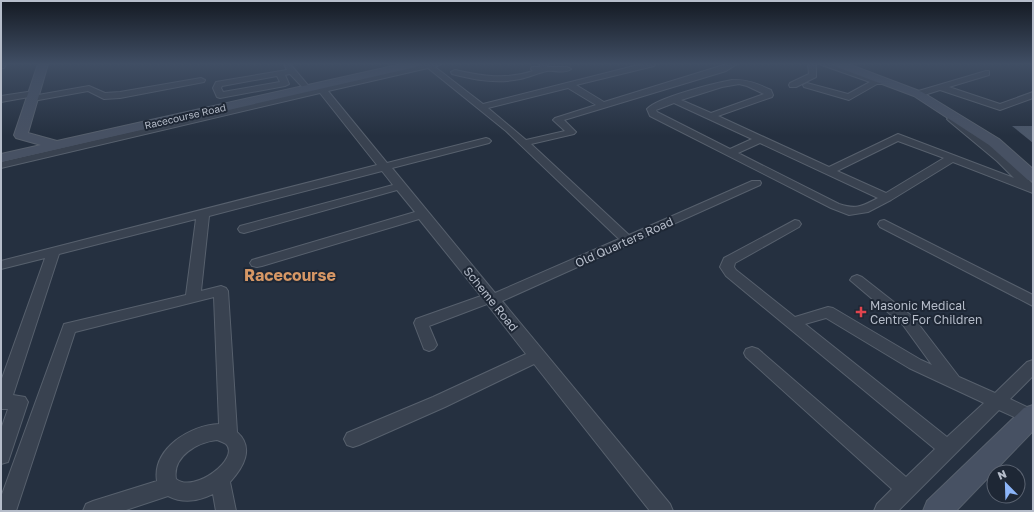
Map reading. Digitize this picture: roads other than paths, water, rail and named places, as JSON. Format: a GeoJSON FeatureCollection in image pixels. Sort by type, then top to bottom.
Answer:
{"type":"FeatureCollection","features":[{"type":"Feature","properties":{"kind":"street"},"geometry":{"type":"LineString","coordinates":[[1,151],[21,135],[36,88]]}},
{"type":"Feature","properties":{"kind":"street"},"geometry":{"type":"LineString","coordinates":[[1,99],[89,88],[104,96],[120,95],[159,88]]}},
{"type":"Feature","properties":{"kind":"street"},"geometry":{"type":"LineString","coordinates":[[217,88],[220,95],[262,88]]}},
{"type":"Feature","properties":{"kind":"street"},"geometry":{"type":"LineString","coordinates":[[1,165],[316,88]]}},
{"type":"Feature","properties":{"kind":"street","name":"Racecourse Road"},"geometry":{"type":"LineString","coordinates":[[1,158],[316,88]]}},
{"type":"Feature","properties":{"kind":"street","name":"Scheme Road"},"geometry":{"type":"LineString","coordinates":[[316,88],[384,166],[663,511]]}},
{"type":"Feature","properties":{"kind":"street"},"geometry":{"type":"LineString","coordinates":[[458,88],[509,129],[627,240]]}},
{"type":"Feature","properties":{"kind":"street"},"geometry":{"type":"LineString","coordinates":[[482,108],[559,88]]}},
{"type":"Feature","properties":{"kind":"street"},"geometry":{"type":"LineString","coordinates":[[575,88],[604,106]]}},
{"type":"Feature","properties":{"kind":"street"},"geometry":{"type":"LineString","coordinates":[[524,143],[571,132],[558,120],[662,88]]}},
{"type":"Feature","properties":{"kind":"street"},"geometry":{"type":"LineString","coordinates":[[713,88],[651,109],[653,114],[835,206],[850,211],[864,210],[887,198],[953,157]]}},
{"type":"Feature","properties":{"kind":"street"},"geometry":{"type":"LineString","coordinates":[[711,116],[769,94],[768,92],[757,88]]}},
{"type":"Feature","properties":{"kind":"street"},"geometry":{"type":"LineString","coordinates":[[817,88],[849,97],[865,88]]}},
{"type":"Feature","properties":{"kind":"street"},"geometry":{"type":"LineString","coordinates":[[897,88],[916,96],[951,118],[1032,186]]}},
{"type":"Feature","properties":{"kind":"street"},"geometry":{"type":"LineString","coordinates":[[901,88],[918,94],[994,142],[1032,186]]}},
{"type":"Feature","properties":{"kind":"street"},"geometry":{"type":"LineString","coordinates":[[918,94],[937,88]]}},
{"type":"Feature","properties":{"kind":"street"},"geometry":{"type":"LineString","coordinates":[[943,88],[1000,107],[1033,95]]}},
{"type":"Feature","properties":{"kind":"street"},"geometry":{"type":"LineString","coordinates":[[675,100],[887,198]]}},
{"type":"Feature","properties":{"kind":"street"},"geometry":{"type":"LineString","coordinates":[[21,135],[57,145]]}},
{"type":"Feature","properties":{"kind":"street"},"geometry":{"type":"LineString","coordinates":[[829,171],[898,137],[1032,186]]}},
{"type":"Feature","properties":{"kind":"street"},"geometry":{"type":"LineString","coordinates":[[730,153],[760,139]]}},
{"type":"Feature","properties":{"kind":"street"},"geometry":{"type":"LineString","coordinates":[[1,265],[486,141]]}},
{"type":"Feature","properties":{"kind":"street","name":"Old Quarters Road"},"geometry":{"type":"LineString","coordinates":[[429,345],[421,326],[423,321],[491,299],[756,183]]}},
{"type":"Feature","properties":{"kind":"street"},"geometry":{"type":"LineString","coordinates":[[244,229],[400,186]]}},
{"type":"Feature","properties":{"kind":"street"},"geometry":{"type":"LineString","coordinates":[[194,298],[203,213]]}},
{"type":"Feature","properties":{"kind":"street"},"geometry":{"type":"LineString","coordinates":[[257,264],[422,214]]}},
{"type":"Feature","properties":{"kind":"street"},"geometry":{"type":"LineString","coordinates":[[795,224],[729,261],[727,267],[734,276],[948,449]]}},
{"type":"Feature","properties":{"kind":"street"},"geometry":{"type":"LineString","coordinates":[[884,224],[1033,301]]}},
{"type":"Feature","properties":{"kind":"street"},"geometry":{"type":"LineString","coordinates":[[1,456],[19,402],[1,402],[54,251]]}},
{"type":"Feature","properties":{"kind":"street"},"geometry":{"type":"LineString","coordinates":[[857,280],[908,321],[953,381]]}},
{"type":"Feature","properties":{"kind":"street"},"geometry":{"type":"LineString","coordinates":[[6,511],[68,328],[221,291],[228,435]]}},
{"type":"Feature","properties":{"kind":"street"},"geometry":{"type":"LineString","coordinates":[[792,323],[828,312],[915,364],[1032,416],[937,511]]}},
{"type":"Feature","properties":{"kind":"street"},"geometry":{"type":"LineString","coordinates":[[752,353],[907,490]]}},
{"type":"Feature","properties":{"kind":"street"},"geometry":{"type":"LineString","coordinates":[[353,439],[538,356]]}},
{"type":"Feature","properties":{"kind":"street"},"geometry":{"type":"LineString","coordinates":[[884,511],[1033,366]]}},
{"type":"Feature","properties":{"kind":"street"},"geometry":{"type":"LineString","coordinates":[[218,432],[228,435],[234,439],[238,446],[238,454],[234,464],[228,473],[220,480],[206,489],[194,492],[182,492],[167,482],[165,473],[168,463],[174,453],[184,444],[195,437],[207,433],[218,432]]}},
{"type":"Feature","properties":{"kind":"street"},"geometry":{"type":"LineString","coordinates":[[220,480],[226,511]]}},
{"type":"Feature","properties":{"kind":"street"},"geometry":{"type":"LineString","coordinates":[[93,511],[171,486]]}},
{"type":"Feature","properties":{"kind":"place","name":"Masonic Medical Centre For Children"},"geometry":{"type":"Point","coordinates":[861,312]}},
{"type":"Feature","properties":{"kind":"district","name":"Racecourse"},"geometry":{"type":"Point","coordinates":[290,275]}}]}
